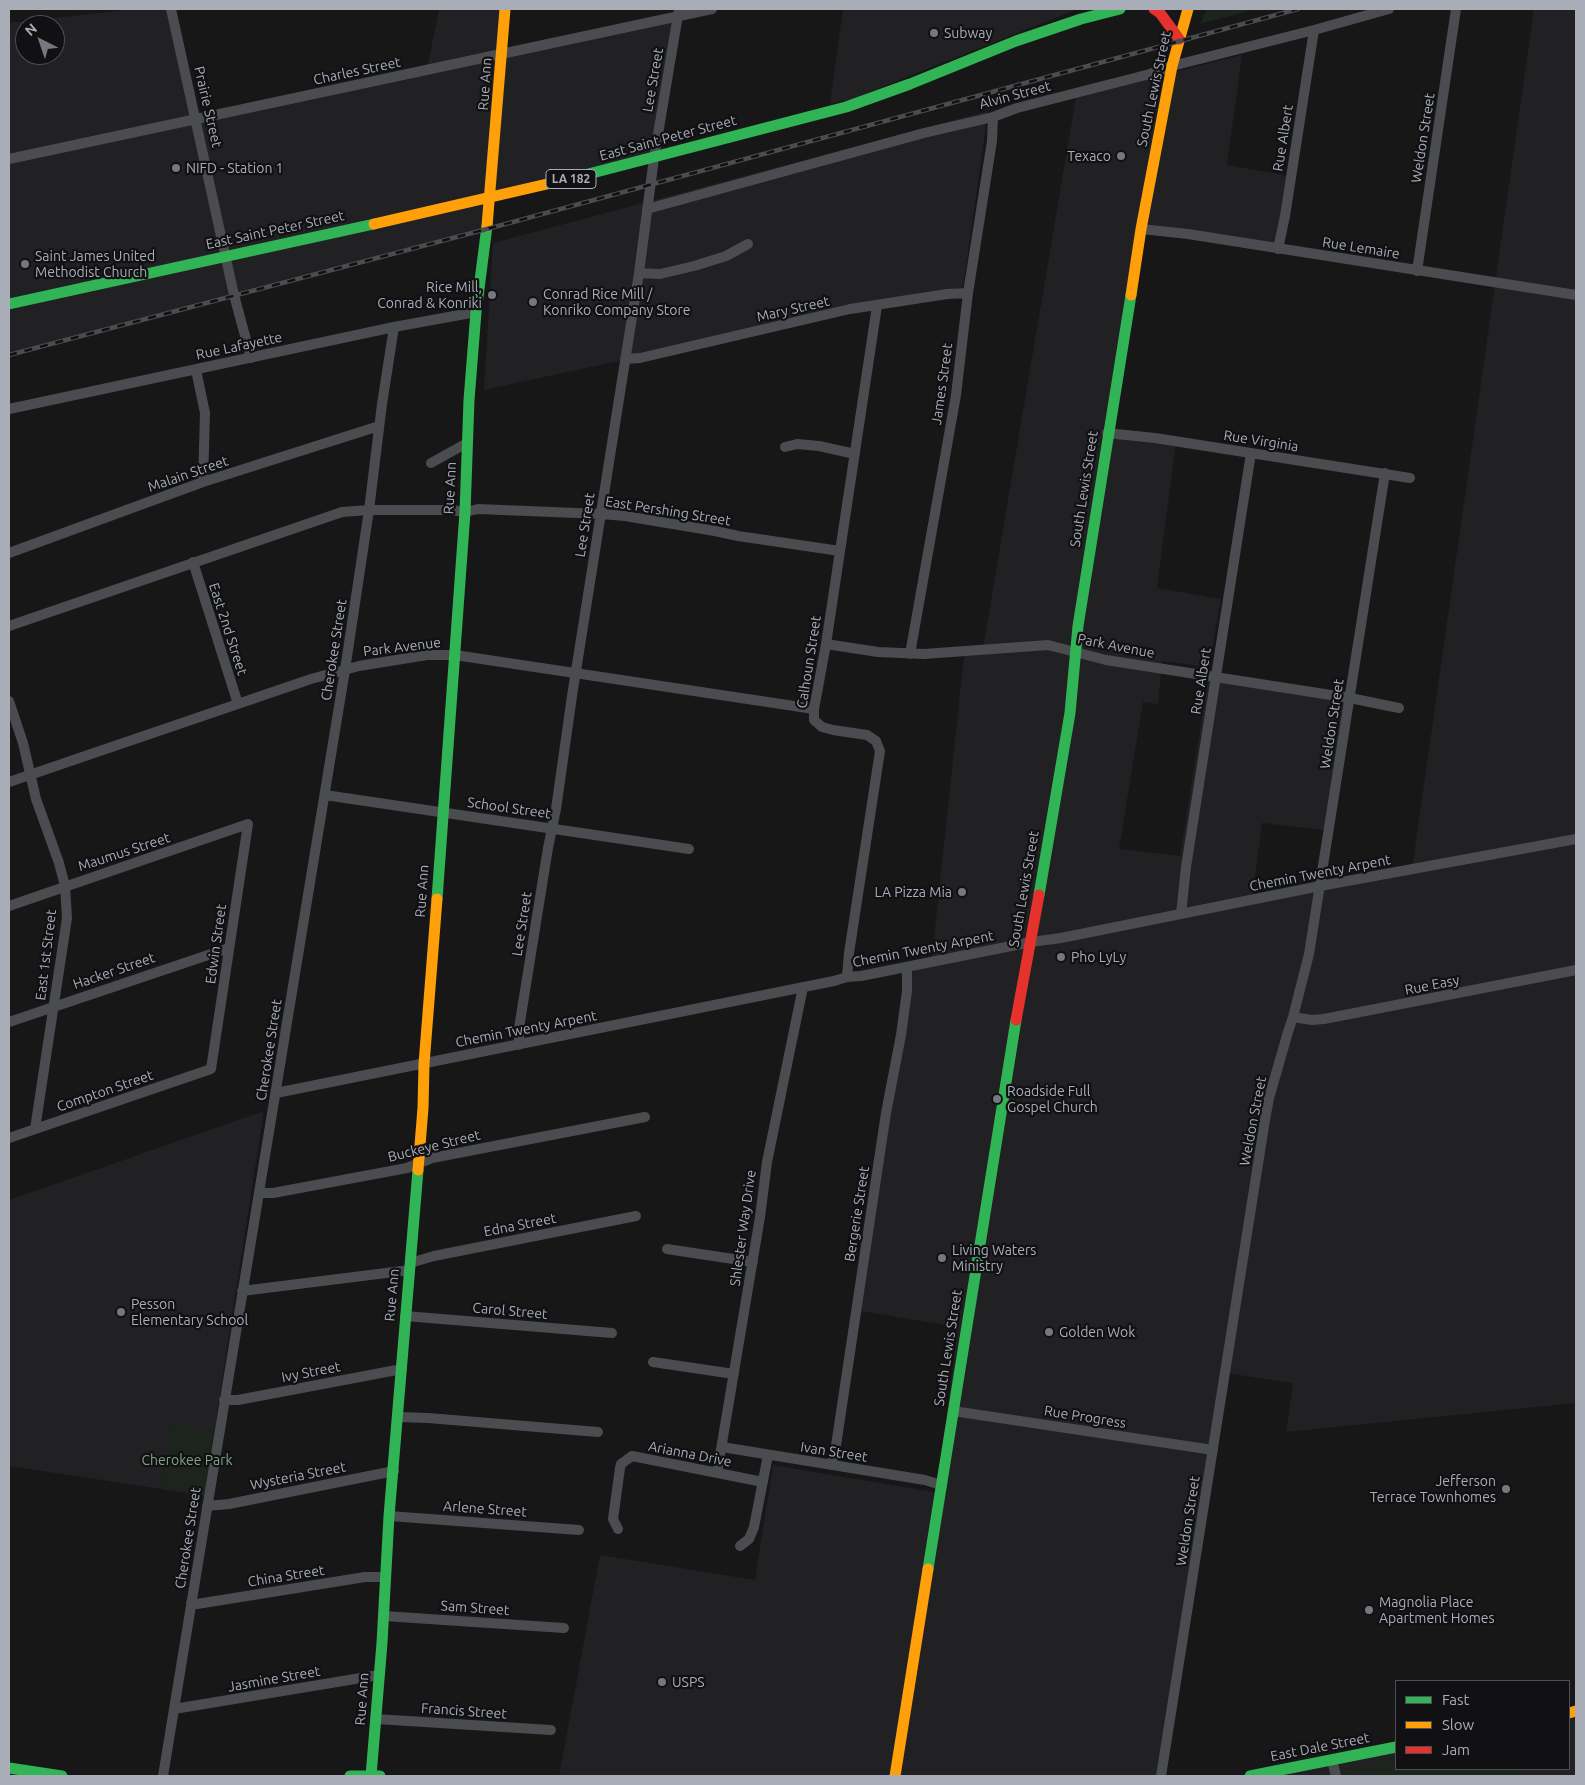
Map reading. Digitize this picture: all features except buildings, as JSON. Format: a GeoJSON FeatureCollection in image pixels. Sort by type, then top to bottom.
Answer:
{"type":"FeatureCollection","features":[{"type":"Feature","properties":{"kind":"main road","name":"Rue Ann"},"geometry":{"type":"LineString","coordinates":[[374,1776],[389,1516],[418,1164],[465,512],[469,400],[476,312],[490,198],[505,9]]}},
{"type":"Feature","properties":{"kind":"main road","name":"East Saint Peter Street"},"geometry":{"type":"LineString","coordinates":[[9,304],[490,198],[654,158],[846,107],[910,84],[1016,40],[1081,19],[1120,9]]}},
{"type":"Feature","properties":{"kind":"main road"},"geometry":{"type":"LineString","coordinates":[[1154,9],[1160,13],[1179,39]]}},
{"type":"Feature","properties":{"kind":"main road","name":"South Lewis Street"},"geometry":{"type":"LineString","coordinates":[[894,1776],[1022,976],[1030,942],[1070,713],[1078,626],[1140,229],[1172,66],[1188,9]]}},
{"type":"Feature","properties":{"kind":"main road","name":"East Dale Street"},"geometry":{"type":"LineString","coordinates":[[1250,1776],[1395,1747]]}},
{"type":"Feature","properties":{"kind":"main road"},"geometry":{"type":"LineString","coordinates":[[9,1768],[62,1776]]}},
{"type":"Feature","properties":{"kind":"main road"},"geometry":{"type":"LineString","coordinates":[[350,1776],[374,1776]]}},
{"type":"Feature","properties":{"kind":"street","name":"Prairie Street"},"geometry":{"type":"LineString","coordinates":[[171,9],[234,296],[250,358]]}},
{"type":"Feature","properties":{"kind":"street","name":"Charles Street"},"geometry":{"type":"LineString","coordinates":[[9,159],[502,54],[678,12],[712,9]]}},
{"type":"Feature","properties":{"kind":"street","name":"Alvin Street"},"geometry":{"type":"LineString","coordinates":[[647,209],[1389,9]]}},
{"type":"Feature","properties":{"kind":"street","name":"Weldon Street"},"geometry":{"type":"LineString","coordinates":[[1417,271],[1456,9]]}},
{"type":"Feature","properties":{"kind":"street","name":"Lee Street"},"geometry":{"type":"LineString","coordinates":[[519,1045],[519,1028],[577,673],[639,274],[654,158],[678,12]]}},
{"type":"Feature","properties":{"kind":"street","name":"Rue Albert"},"geometry":{"type":"LineString","coordinates":[[1278,249],[1285,216],[1314,30]]}},
{"type":"Feature","properties":{"kind":"street","name":"James Street"},"geometry":{"type":"LineString","coordinates":[[910,654],[956,395],[968,293],[990,151],[993,117]]}},
{"type":"Feature","properties":{"kind":"street","name":"Rue Lemaire"},"geometry":{"type":"LineString","coordinates":[[1140,229],[1188,234],[1576,295]]}},
{"type":"Feature","properties":{"kind":"street"},"geometry":{"type":"LineString","coordinates":[[639,274],[660,274],[694,266],[726,256],[748,244]]}},
{"type":"Feature","properties":{"kind":"street","name":"Mary Street"},"geometry":{"type":"LineString","coordinates":[[625,359],[640,358],[850,309],[947,294],[968,293]]}},
{"type":"Feature","properties":{"kind":"street","name":"Calhoun Street"},"geometry":{"type":"LineString","coordinates":[[847,977],[880,751],[876,741],[866,735],[822,727],[814,720],[814,709],[826,644],[877,306]]}},
{"type":"Feature","properties":{"kind":"street","name":"Rue Lafayette"},"geometry":{"type":"LineString","coordinates":[[9,409],[394,327],[476,312]]}},
{"type":"Feature","properties":{"kind":"street","name":"Cherokee Street"},"geometry":{"type":"LineString","coordinates":[[163,1776],[345,670],[370,510],[379,426],[394,327]]}},
{"type":"Feature","properties":{"kind":"street"},"geometry":{"type":"LineString","coordinates":[[196,370],[205,412],[202,482]]}},
{"type":"Feature","properties":{"kind":"street","name":"Malain Street"},"geometry":{"type":"LineString","coordinates":[[9,553],[202,482],[379,426]]}},
{"type":"Feature","properties":{"kind":"street","name":"Rue Virginia"},"geometry":{"type":"LineString","coordinates":[[1107,433],[1155,438],[1410,478]]}},
{"type":"Feature","properties":{"kind":"street"},"geometry":{"type":"LineString","coordinates":[[431,464],[467,443]]}},
{"type":"Feature","properties":{"kind":"street"},"geometry":{"type":"LineString","coordinates":[[785,447],[797,444],[819,446],[855,454]]}},
{"type":"Feature","properties":{"kind":"street","name":"Rue Albert"},"geometry":{"type":"LineString","coordinates":[[1181,914],[1251,453]]}},
{"type":"Feature","properties":{"kind":"street","name":"Weldon Street"},"geometry":{"type":"LineString","coordinates":[[1161,1776],[1264,1120],[1309,954],[1385,473]]}},
{"type":"Feature","properties":{"kind":"street","name":"East Pershing Street"},"geometry":{"type":"LineString","coordinates":[[9,626],[342,512],[452,510],[465,512],[478,509],[601,514],[625,516],[738,536],[840,551]]}},
{"type":"Feature","properties":{"kind":"street","name":"East 2nd Street"},"geometry":{"type":"LineString","coordinates":[[193,562],[238,704]]}},
{"type":"Feature","properties":{"kind":"street","name":"Park Avenue"},"geometry":{"type":"LineString","coordinates":[[826,644],[878,652],[910,654],[1048,645],[1106,660],[1350,698],[1399,708]]}},
{"type":"Feature","properties":{"kind":"street","name":"Park Avenue"},"geometry":{"type":"LineString","coordinates":[[9,782],[311,680],[359,666],[427,655],[455,655],[814,709]]}},
{"type":"Feature","properties":{"kind":"street","name":"East 1st Street"},"geometry":{"type":"LineString","coordinates":[[9,701],[23,743],[36,799],[59,863],[65,886],[67,918],[35,1129]]}},
{"type":"Feature","properties":{"kind":"street","name":"School Street"},"geometry":{"type":"LineString","coordinates":[[325,795],[689,849]]}},
{"type":"Feature","properties":{"kind":"street","name":"Maumus Street"},"geometry":{"type":"LineString","coordinates":[[9,906],[248,824]]}},
{"type":"Feature","properties":{"kind":"street","name":"Edwin Street"},"geometry":{"type":"LineString","coordinates":[[211,1069],[248,824]]}},
{"type":"Feature","properties":{"kind":"street","name":"Chemin Twenty Arpent"},"geometry":{"type":"LineString","coordinates":[[276,1093],[847,977],[861,976],[1320,886],[1576,839]]}},
{"type":"Feature","properties":{"kind":"street","name":"Hacker Street"},"geometry":{"type":"LineString","coordinates":[[9,1022],[229,948]]}},
{"type":"Feature","properties":{"kind":"street","name":"Bergerie Street"},"geometry":{"type":"LineString","coordinates":[[831,1465],[835,1452],[886,1113],[901,1035],[907,991],[907,967]]}},
{"type":"Feature","properties":{"kind":"street","name":"Rue Easy"},"geometry":{"type":"LineString","coordinates":[[1293,1017],[1312,1020],[1324,1019],[1576,970]]}},
{"type":"Feature","properties":{"kind":"street","name":"Shlester Way Drive"},"geometry":{"type":"LineString","coordinates":[[717,1473],[753,1262],[766,1162],[802,987]]}},
{"type":"Feature","properties":{"kind":"street","name":"Compton Street"},"geometry":{"type":"LineString","coordinates":[[9,1138],[211,1069]]}},
{"type":"Feature","properties":{"kind":"street","name":"Buckeye Street"},"geometry":{"type":"LineString","coordinates":[[260,1193],[273,1193],[407,1168],[432,1158],[645,1117]]}},
{"type":"Feature","properties":{"kind":"street","name":"Edna Street"},"geometry":{"type":"LineString","coordinates":[[242,1291],[410,1266],[434,1256],[636,1216]]}},
{"type":"Feature","properties":{"kind":"street"},"geometry":{"type":"LineString","coordinates":[[667,1248],[753,1262]]}},
{"type":"Feature","properties":{"kind":"street","name":"Carol Street"},"geometry":{"type":"LineString","coordinates":[[405,1316],[612,1333]]}},
{"type":"Feature","properties":{"kind":"street"},"geometry":{"type":"LineString","coordinates":[[653,1362],[734,1374]]}},
{"type":"Feature","properties":{"kind":"street","name":"Ivy Street"},"geometry":{"type":"LineString","coordinates":[[224,1400],[238,1400],[402,1369]]}},
{"type":"Feature","properties":{"kind":"street","name":"Rue Progress"},"geometry":{"type":"LineString","coordinates":[[953,1411],[1213,1450]]}},
{"type":"Feature","properties":{"kind":"street"},"geometry":{"type":"LineString","coordinates":[[398,1417],[598,1432]]}},
{"type":"Feature","properties":{"kind":"street","name":"Ivan Street"},"geometry":{"type":"LineString","coordinates":[[722,1446],[924,1480],[941,1485]]}},
{"type":"Feature","properties":{"kind":"street"},"geometry":{"type":"LineString","coordinates":[[740,1546],[749,1539],[754,1527],[768,1455]]}},
{"type":"Feature","properties":{"kind":"street","name":"Arianna Drive"},"geometry":{"type":"LineString","coordinates":[[618,1529],[613,1519],[620,1468],[621,1464],[632,1456],[763,1482]]}},
{"type":"Feature","properties":{"kind":"street","name":"Wysteria Street"},"geometry":{"type":"LineString","coordinates":[[207,1506],[229,1504],[394,1471]]}},
{"type":"Feature","properties":{"kind":"street","name":"Arlene Street"},"geometry":{"type":"LineString","coordinates":[[389,1516],[579,1530]]}},
{"type":"Feature","properties":{"kind":"street","name":"China Street"},"geometry":{"type":"LineString","coordinates":[[191,1603],[197,1604],[365,1578],[386,1577]]}},
{"type":"Feature","properties":{"kind":"street","name":"Sam Street"},"geometry":{"type":"LineString","coordinates":[[384,1616],[564,1628]]}},
{"type":"Feature","properties":{"kind":"street","name":"Jasmine Street"},"geometry":{"type":"LineString","coordinates":[[174,1709],[379,1675]]}},
{"type":"Feature","properties":{"kind":"street","name":"Francis Street"},"geometry":{"type":"LineString","coordinates":[[376,1718],[551,1730]]}},
{"type":"Feature","properties":{"kind":"street"},"geometry":{"type":"LineString","coordinates":[[1332,1760],[1336,1776]]}},
{"type":"Feature","properties":{"kind":"shaded area"},"geometry":{"type":"Polygon","coordinates":[[[136,9],[171,9],[196,119],[428,64],[439,9],[505,9],[502,53],[678,16],[654,158],[491,198],[487,229],[9,355],[9,23],[15,22],[15,65],[65,65],[65,17],[136,9]]]}},
{"type":"Feature","properties":{"kind":"shaded area"},"geometry":{"type":"Polygon","coordinates":[[[843,9],[1078,9],[852,99],[830,104],[843,9]]]}},
{"type":"Feature","properties":{"kind":"shaded area"},"geometry":{"type":"Polygon","coordinates":[[[1534,9],[1576,9],[1576,1403],[1286,1432],[1293,1383],[1225,1373],[1161,1776],[559,1776],[600,1555],[755,1580],[773,1465],[939,1493],[957,1327],[861,1311],[912,971],[931,966],[964,656],[982,654],[1076,97],[1242,55],[1227,165],[1289,176],[1278,249],[1141,229],[1107,432],[1176,441],[1157,588],[1221,599],[1209,667],[1162,661],[1158,704],[1143,702],[1119,849],[1180,856],[1208,680],[1350,698],[1324,830],[1262,823],[1252,899],[1412,869],[1534,9]]]}},
{"type":"Feature","properties":{"kind":"shaded area"},"geometry":{"type":"Polygon","coordinates":[[[988,111],[963,287],[484,390],[493,243],[988,111]]]}},
{"type":"Feature","properties":{"kind":"shaded area","name":"Pesson Elementary School"},"geometry":{"type":"Polygon","coordinates":[[[264,1111],[214,1432],[169,1425],[161,1489],[9,1466],[9,1200],[264,1111]]]}},
{"type":"Feature","properties":{"kind":"shaded area"},"geometry":{"type":"Polygon","coordinates":[[[1576,1718],[1576,1776],[1269,1776],[1395,1752],[1395,1770],[1570,1770],[1570,1719],[1576,1718]]]}},
{"type":"Feature","properties":{"kind":"green space"},"geometry":{"type":"Polygon","coordinates":[[[1207,9],[1256,9],[1200,24],[1207,9]]]}},
{"type":"Feature","properties":{"kind":"green space","name":"Cherokee Park"},"geometry":{"type":"Polygon","coordinates":[[[169,1424],[214,1432],[204,1496],[161,1489],[169,1424]]]}},
{"type":"Feature","properties":{"kind":"green space"},"geometry":{"type":"Polygon","coordinates":[[[1395,1758],[1395,1770],[1524,1770],[1524,1776],[1342,1776],[1342,1769],[1395,1758]]]}},
{"type":"Feature","properties":{"kind":"railway"},"geometry":{"type":"LineString","coordinates":[[9,355],[487,229],[1298,9]]}},
{"type":"Feature","properties":{"kind":"traffic: fast"},"geometry":{"type":"LineString","coordinates":[[573,178],[846,107],[910,84],[1016,41],[1081,19],[1120,9]]}},
{"type":"Feature","properties":{"kind":"traffic: fast"},"geometry":{"type":"LineString","coordinates":[[9,304],[374,224]]}},
{"type":"Feature","properties":{"kind":"traffic: fast"},"geometry":{"type":"LineString","coordinates":[[437,899],[465,512],[469,400],[476,312],[487,226]]}},
{"type":"Feature","properties":{"kind":"traffic: fast"},"geometry":{"type":"LineString","coordinates":[[1039,895],[1070,713],[1078,626],[1131,295]]}},
{"type":"Feature","properties":{"kind":"traffic: fast"},"geometry":{"type":"LineString","coordinates":[[928,1569],[1016,1020]]}},
{"type":"Feature","properties":{"kind":"traffic: fast"},"geometry":{"type":"LineString","coordinates":[[371,1776],[382,1643],[389,1516],[418,1170]]}},
{"type":"Feature","properties":{"kind":"traffic: fast"},"geometry":{"type":"LineString","coordinates":[[1250,1776],[1395,1747]]}},
{"type":"Feature","properties":{"kind":"traffic: fast"},"geometry":{"type":"LineString","coordinates":[[9,1768],[62,1776]]}},
{"type":"Feature","properties":{"kind":"traffic: fast"},"geometry":{"type":"LineString","coordinates":[[350,1776],[380,1776]]}},
{"type":"Feature","properties":{"kind":"traffic: slow"},"geometry":{"type":"LineString","coordinates":[[487,226],[505,9]]}},
{"type":"Feature","properties":{"kind":"traffic: slow"},"geometry":{"type":"LineString","coordinates":[[1131,295],[1141,229],[1172,66],[1188,9]]}},
{"type":"Feature","properties":{"kind":"traffic: slow"},"geometry":{"type":"LineString","coordinates":[[374,224],[573,178]]}},
{"type":"Feature","properties":{"kind":"traffic: slow"},"geometry":{"type":"LineString","coordinates":[[418,1170],[437,899]]}},
{"type":"Feature","properties":{"kind":"traffic: slow"},"geometry":{"type":"LineString","coordinates":[[895,1776],[928,1569]]}},
{"type":"Feature","properties":{"kind":"traffic: slow"},"geometry":{"type":"LineString","coordinates":[[1570,1713],[1576,1711]]}},
{"type":"Feature","properties":{"kind":"traffic: jam"},"geometry":{"type":"LineString","coordinates":[[1154,9],[1160,13],[1179,39]]}},
{"type":"Feature","properties":{"kind":"traffic: jam"},"geometry":{"type":"LineString","coordinates":[[1016,1020],[1039,895]]}},
{"type":"Feature","properties":{"kind":"place","name":"Subway"},"geometry":{"type":"Point","coordinates":[934,33]}},
{"type":"Feature","properties":{"kind":"place","name":"Texaco"},"geometry":{"type":"Point","coordinates":[1121,156]}},
{"type":"Feature","properties":{"kind":"place","name":"NIFD - Station 1"},"geometry":{"type":"Point","coordinates":[176,168]}},
{"type":"Feature","properties":{"kind":"place","name":"Saint James United Methodist Church"},"geometry":{"type":"Point","coordinates":[25,264]}},
{"type":"Feature","properties":{"kind":"place","name":"Rice Mill, Conrad & Konriki"},"geometry":{"type":"Point","coordinates":[492,295]}},
{"type":"Feature","properties":{"kind":"place","name":"Conrad Rice Mill / Konriko Company Store"},"geometry":{"type":"Point","coordinates":[533,302]}},
{"type":"Feature","properties":{"kind":"place","name":"LA Pizza Mia"},"geometry":{"type":"Point","coordinates":[962,892]}},
{"type":"Feature","properties":{"kind":"place","name":"Pho LyLy"},"geometry":{"type":"Point","coordinates":[1061,957]}},
{"type":"Feature","properties":{"kind":"place","name":"Roadside Full Gospel Church"},"geometry":{"type":"Point","coordinates":[997,1099]}},
{"type":"Feature","properties":{"kind":"place","name":"Living Waters Ministry"},"geometry":{"type":"Point","coordinates":[942,1258]}},
{"type":"Feature","properties":{"kind":"place","name":"Pesson Elementary School"},"geometry":{"type":"Point","coordinates":[121,1312]}},
{"type":"Feature","properties":{"kind":"place","name":"Golden Wok"},"geometry":{"type":"Point","coordinates":[1049,1332]}},
{"type":"Feature","properties":{"kind":"place","name":"Jefferson Terrace Townhomes"},"geometry":{"type":"Point","coordinates":[1506,1489]}},
{"type":"Feature","properties":{"kind":"place","name":"Magnolia Place Apartment Homes"},"geometry":{"type":"Point","coordinates":[1369,1610]}},
{"type":"Feature","properties":{"kind":"place","name":"USPS"},"geometry":{"type":"Point","coordinates":[662,1682]}}]}
